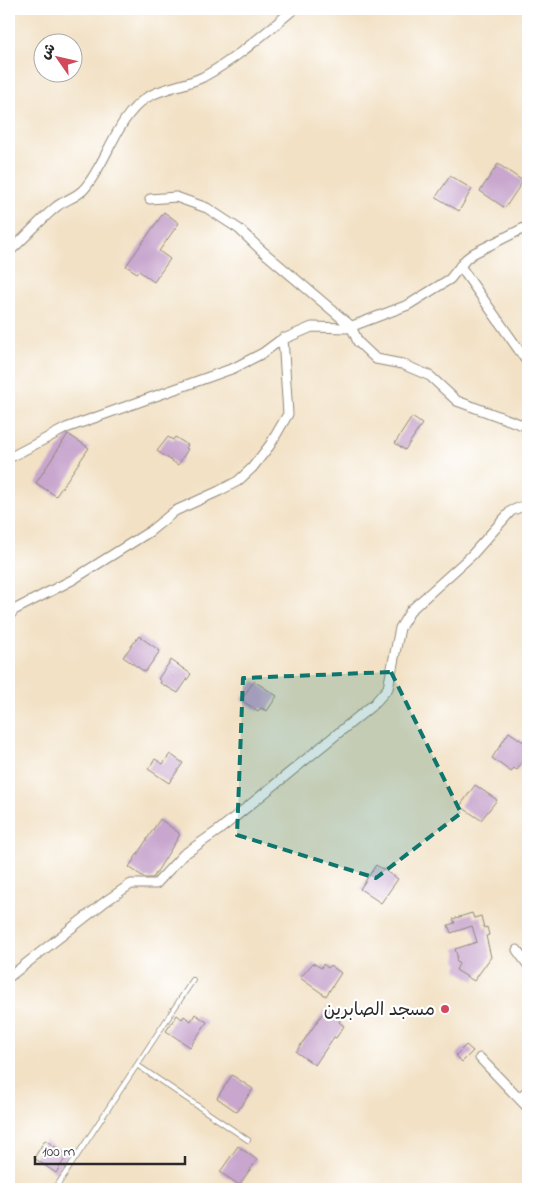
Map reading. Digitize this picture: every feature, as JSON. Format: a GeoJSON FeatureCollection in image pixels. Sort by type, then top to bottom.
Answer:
{"type":"FeatureCollection","features":[{"type":"Feature","properties":{"kind":"street"},"geometry":{"type":"LineString","coordinates":[[9,252],[57,206],[82,191],[91,180],[124,123],[135,108],[146,98],[194,81],[213,72],[294,9]]}},
{"type":"Feature","properties":{"kind":"street"},"geometry":{"type":"LineString","coordinates":[[150,199],[176,197],[207,208],[239,229],[351,326],[358,342],[376,359],[402,364],[430,376],[457,401],[528,427]]}},
{"type":"Feature","properties":{"kind":"street"},"geometry":{"type":"LineString","coordinates":[[9,458],[66,428],[234,368],[263,353],[283,338],[312,327],[347,328],[417,300],[450,280],[460,266],[474,253],[528,226]]}},
{"type":"Feature","properties":{"kind":"street"},"geometry":{"type":"LineString","coordinates":[[460,266],[528,363]]}},
{"type":"Feature","properties":{"kind":"street"},"geometry":{"type":"LineString","coordinates":[[9,616],[14,610],[72,580],[128,546],[175,511],[238,481],[252,468],[270,445],[288,414],[283,338]]}},
{"type":"Feature","properties":{"kind":"street"},"geometry":{"type":"LineString","coordinates":[[9,977],[106,900],[131,884],[156,884],[183,855],[219,830],[374,704],[388,688],[400,628],[411,610],[470,556],[511,511],[528,504]]}},
{"type":"Feature","properties":{"kind":"street"},"geometry":{"type":"LineString","coordinates":[[517,950],[528,965]]}},
{"type":"Feature","properties":{"kind":"street"},"geometry":{"type":"LineString","coordinates":[[480,1058],[528,1108]]}},
{"type":"Feature","properties":{"kind":"street"},"geometry":{"type":"LineString","coordinates":[[519,1098],[528,1090]]}},
{"type":"Feature","properties":{"kind":"lane"},"geometry":{"type":"LineString","coordinates":[[56,1189],[193,980]]}},
{"type":"Feature","properties":{"kind":"lane"},"geometry":{"type":"LineString","coordinates":[[137,1065],[248,1140]]}},
{"type":"Feature","properties":{"kind":"highlighted area"},"geometry":{"type":"Polygon","coordinates":[[[391,672],[461,813],[376,878],[237,835],[243,678],[391,672]]]}},
{"type":"Feature","properties":{"kind":"building"},"geometry":{"type":"Polygon","coordinates":[[[498,164],[523,181],[505,208],[480,191],[498,164]]]}},
{"type":"Feature","properties":{"kind":"building"},"geometry":{"type":"Polygon","coordinates":[[[450,176],[472,189],[459,211],[436,197],[450,176]]]}},
{"type":"Feature","properties":{"kind":"building"},"geometry":{"type":"Polygon","coordinates":[[[164,212],[179,223],[159,251],[170,259],[154,282],[139,271],[137,273],[126,266],[164,212]]]}},
{"type":"Feature","properties":{"kind":"building"},"geometry":{"type":"Polygon","coordinates":[[[412,417],[422,424],[405,450],[395,443],[412,417]]]}},
{"type":"Feature","properties":{"kind":"building"},"geometry":{"type":"Polygon","coordinates":[[[68,434],[89,448],[56,496],[36,483],[68,434]]]}},
{"type":"Feature","properties":{"kind":"building"},"geometry":{"type":"Polygon","coordinates":[[[168,437],[173,440],[175,437],[188,445],[186,448],[188,449],[178,465],[157,451],[168,437]]]}},
{"type":"Feature","properties":{"kind":"building"},"geometry":{"type":"Polygon","coordinates":[[[139,636],[160,651],[145,672],[123,657],[139,636]]]}},
{"type":"Feature","properties":{"kind":"building"},"geometry":{"type":"Polygon","coordinates":[[[171,660],[191,674],[178,693],[160,683],[161,681],[158,679],[171,660]]]}},
{"type":"Feature","properties":{"kind":"building"},"geometry":{"type":"Polygon","coordinates":[[[254,681],[277,696],[267,711],[261,708],[258,711],[241,700],[254,681]]]}},
{"type":"Feature","properties":{"kind":"building"},"geometry":{"type":"Polygon","coordinates":[[[509,732],[528,745],[527,754],[517,770],[514,768],[511,772],[492,758],[509,732]]]}},
{"type":"Feature","properties":{"kind":"building"},"geometry":{"type":"Polygon","coordinates":[[[170,754],[183,763],[169,783],[148,769],[155,759],[163,764],[170,754]]]}},
{"type":"Feature","properties":{"kind":"building"},"geometry":{"type":"Polygon","coordinates":[[[475,785],[497,800],[481,820],[460,806],[475,785]]]}},
{"type":"Feature","properties":{"kind":"building"},"geometry":{"type":"Polygon","coordinates":[[[160,819],[179,833],[179,836],[153,878],[145,878],[129,867],[160,819]]]}},
{"type":"Feature","properties":{"kind":"building"},"geometry":{"type":"Polygon","coordinates":[[[376,865],[398,879],[381,903],[360,889],[376,865]]]}},
{"type":"Feature","properties":{"kind":"building"},"geometry":{"type":"Polygon","coordinates":[[[472,913],[474,918],[481,916],[484,928],[487,927],[489,935],[486,936],[491,957],[474,981],[456,970],[459,964],[456,961],[455,949],[477,942],[472,926],[451,933],[448,925],[455,923],[453,919],[472,913]]]}},
{"type":"Feature","properties":{"kind":"building"},"geometry":{"type":"Polygon","coordinates":[[[313,963],[321,968],[323,964],[328,968],[330,965],[341,973],[326,996],[300,978],[313,963]]]}},
{"type":"Feature","properties":{"kind":"building"},"geometry":{"type":"Polygon","coordinates":[[[327,1007],[341,1016],[339,1022],[344,1026],[315,1065],[296,1052],[327,1007]]]}},
{"type":"Feature","properties":{"kind":"building"},"geometry":{"type":"Polygon","coordinates":[[[195,1014],[207,1022],[190,1047],[166,1031],[177,1015],[182,1019],[184,1016],[191,1021],[195,1014]]]}},
{"type":"Feature","properties":{"kind":"building"},"geometry":{"type":"Polygon","coordinates":[[[466,1045],[473,1051],[462,1062],[456,1055],[466,1045]]]}},
{"type":"Feature","properties":{"kind":"building"},"geometry":{"type":"Polygon","coordinates":[[[232,1075],[253,1089],[237,1112],[217,1098],[232,1075]]]}},
{"type":"Feature","properties":{"kind":"building"},"geometry":{"type":"Polygon","coordinates":[[[45,1140],[66,1154],[56,1173],[34,1158],[45,1140]]]}},
{"type":"Feature","properties":{"kind":"building"},"geometry":{"type":"Polygon","coordinates":[[[238,1146],[257,1160],[239,1185],[220,1172],[238,1146]]]}},
{"type":"Feature","properties":{"kind":"place","name":"مسجد الصابرين"},"geometry":{"type":"Point","coordinates":[445,1009]}}]}
